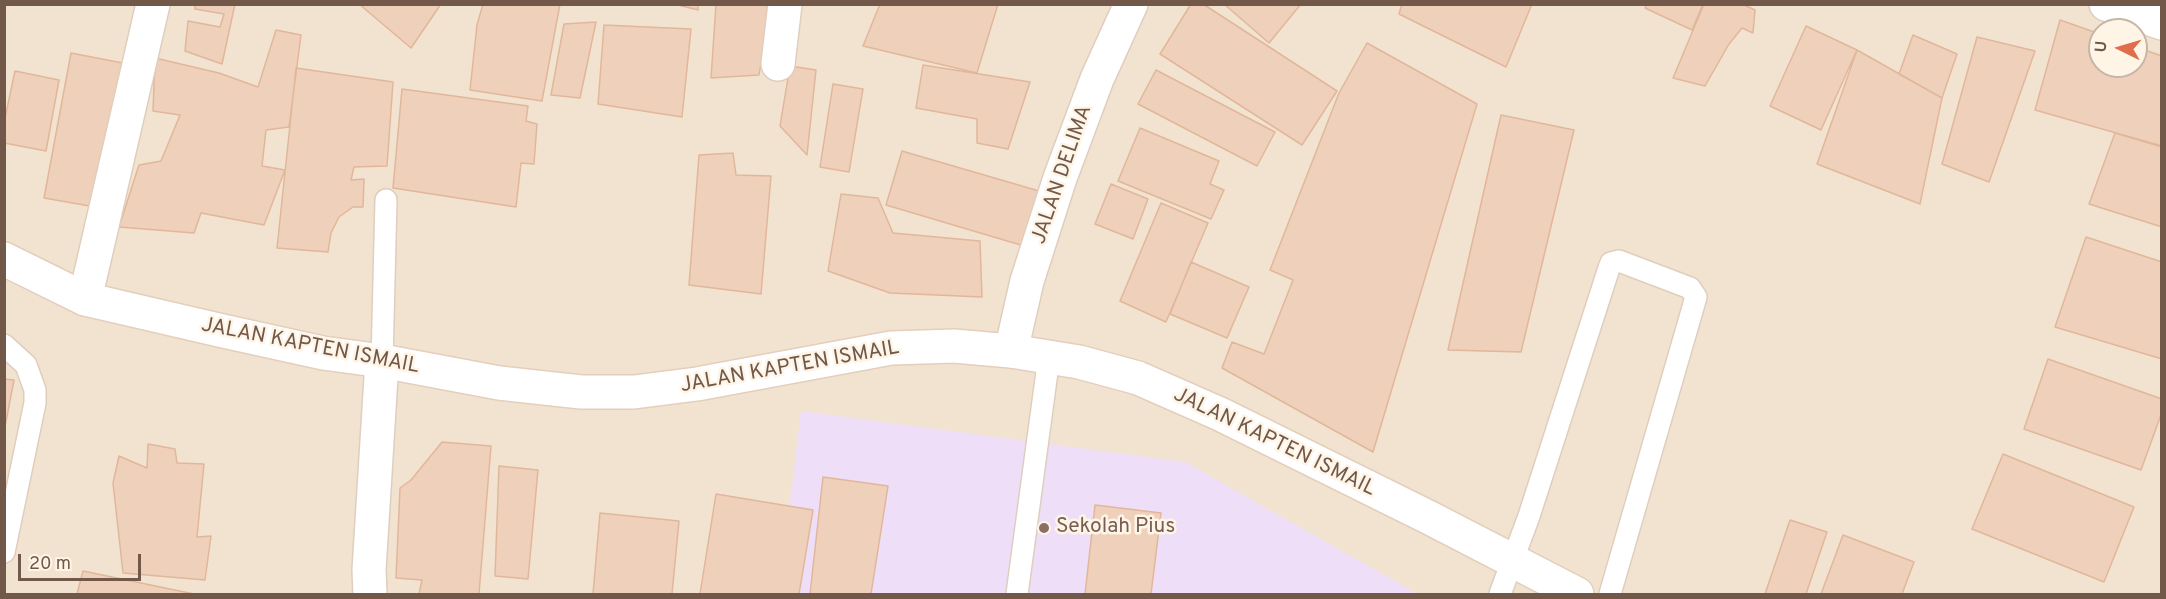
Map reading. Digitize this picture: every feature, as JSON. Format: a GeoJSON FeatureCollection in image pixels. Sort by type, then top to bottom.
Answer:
{"type":"FeatureCollection","features":[{"type":"Feature","properties":{"kind":"street"},"geometry":{"type":"LineString","coordinates":[[85,299],[153,4]]}},
{"type":"Feature","properties":{"kind":"street"},"geometry":{"type":"LineString","coordinates":[[778,64],[785,4]]}},
{"type":"Feature","properties":{"kind":"street","name":"JALAN DELIMA"},"geometry":{"type":"LineString","coordinates":[[1011,351],[1027,281],[1060,178],[1097,79],[1131,4]]}},
{"type":"Feature","properties":{"kind":"street"},"geometry":{"type":"LineString","coordinates":[[2106,4],[2162,23]]}},
{"type":"Feature","properties":{"kind":"street","name":"JALAN KAPTEN ISMAIL"},"geometry":{"type":"LineString","coordinates":[[4,259],[85,299],[323,353],[382,361],[499,383],[581,392],[634,392],[697,384],[891,348],[954,346],[1011,351],[1079,362],[1138,378],[1220,414],[1577,594]]}},
{"type":"Feature","properties":{"kind":"street"},"geometry":{"type":"LineString","coordinates":[[370,594],[369,570],[382,361]]}},
{"type":"Feature","properties":{"kind":"lane"},"geometry":{"type":"LineString","coordinates":[[382,361],[386,200]]}},
{"type":"Feature","properties":{"kind":"lane"},"geometry":{"type":"LineString","coordinates":[[1500,594],[1529,516],[1609,268],[1615,261],[1630,264],[1690,288],[1696,297],[1610,594]]}},
{"type":"Feature","properties":{"kind":"lane"},"geometry":{"type":"LineString","coordinates":[[4,345],[26,365],[35,390],[35,403],[4,552]]}},
{"type":"Feature","properties":{"kind":"lane"},"geometry":{"type":"LineString","coordinates":[[1017,594],[1049,357]]}},
{"type":"Feature","properties":{"kind":"shaded area"},"geometry":{"type":"Polygon","coordinates":[[[5,5],[2161,5],[2161,594],[5,594],[5,5]]]}},
{"type":"Feature","properties":{"kind":"shaded area","name":"Sekolah Pius"},"geometry":{"type":"Polygon","coordinates":[[[801,411],[1185,462],[1418,594],[779,594],[801,411]]]}},
{"type":"Feature","properties":{"kind":"building"},"geometry":{"type":"Polygon","coordinates":[[[195,4],[235,4],[222,64],[185,51],[188,21],[220,27],[224,14],[195,9],[195,4]]]}},
{"type":"Feature","properties":{"kind":"building"},"geometry":{"type":"Polygon","coordinates":[[[359,4],[441,4],[411,48],[359,4]]]}},
{"type":"Feature","properties":{"kind":"building"},"geometry":{"type":"Polygon","coordinates":[[[483,4],[560,4],[542,101],[470,90],[477,25],[483,4]]]}},
{"type":"Feature","properties":{"kind":"building"},"geometry":{"type":"Polygon","coordinates":[[[674,4],[698,4],[698,10],[674,4]]]}},
{"type":"Feature","properties":{"kind":"building"},"geometry":{"type":"Polygon","coordinates":[[[716,4],[771,4],[759,75],[711,78],[716,4]]]}},
{"type":"Feature","properties":{"kind":"building"},"geometry":{"type":"Polygon","coordinates":[[[880,4],[998,4],[977,73],[863,46],[880,4]]]}},
{"type":"Feature","properties":{"kind":"building"},"geometry":{"type":"Polygon","coordinates":[[[1191,4],[1203,4],[1337,91],[1302,145],[1160,54],[1191,4]]]}},
{"type":"Feature","properties":{"kind":"building"},"geometry":{"type":"Polygon","coordinates":[[[1224,4],[1301,4],[1269,43],[1224,4]]]}},
{"type":"Feature","properties":{"kind":"building"},"geometry":{"type":"Polygon","coordinates":[[[1402,4],[1532,4],[1506,67],[1399,14],[1402,4]]]}},
{"type":"Feature","properties":{"kind":"building"},"geometry":{"type":"Polygon","coordinates":[[[1647,4],[1703,4],[1692,30],[1645,8],[1647,4]]]}},
{"type":"Feature","properties":{"kind":"building"},"geometry":{"type":"Polygon","coordinates":[[[1704,4],[1742,4],[1755,10],[1753,33],[1742,28],[1729,44],[1705,86],[1673,78],[1704,4]]]}},
{"type":"Feature","properties":{"kind":"building"},"geometry":{"type":"Polygon","coordinates":[[[2060,20],[2088,30],[2088,78],[2148,78],[2148,51],[2162,56],[2162,146],[2035,110],[2060,20]]]}},
{"type":"Feature","properties":{"kind":"building"},"geometry":{"type":"Polygon","coordinates":[[[596,22],[580,98],[551,95],[564,24],[596,22]]]}},
{"type":"Feature","properties":{"kind":"building"},"geometry":{"type":"Polygon","coordinates":[[[604,25],[691,29],[682,117],[598,104],[604,25]]]}},
{"type":"Feature","properties":{"kind":"building"},"geometry":{"type":"Polygon","coordinates":[[[1806,26],[1857,50],[1821,130],[1770,106],[1806,26]]]}},
{"type":"Feature","properties":{"kind":"building"},"geometry":{"type":"Polygon","coordinates":[[[276,30],[301,35],[289,127],[266,130],[262,166],[285,170],[264,225],[201,213],[194,233],[119,227],[139,165],[161,161],[180,115],[153,111],[155,58],[219,73],[258,87],[276,30]]]}},
{"type":"Feature","properties":{"kind":"building"},"geometry":{"type":"Polygon","coordinates":[[[1913,35],[1957,54],[1942,98],[1899,74],[1913,35]]]}},
{"type":"Feature","properties":{"kind":"building"},"geometry":{"type":"Polygon","coordinates":[[[1977,37],[2035,51],[1989,182],[1942,164],[1977,37]]]}},
{"type":"Feature","properties":{"kind":"building"},"geometry":{"type":"Polygon","coordinates":[[[1367,43],[1477,104],[1373,452],[1222,368],[1232,342],[1264,354],[1293,280],[1270,270],[1339,93],[1367,43]]]}},
{"type":"Feature","properties":{"kind":"building"},"geometry":{"type":"Polygon","coordinates":[[[1857,50],[1942,98],[1920,204],[1817,164],[1857,50]]]}},
{"type":"Feature","properties":{"kind":"building"},"geometry":{"type":"Polygon","coordinates":[[[71,53],[128,64],[101,208],[44,198],[71,53]]]}},
{"type":"Feature","properties":{"kind":"building"},"geometry":{"type":"Polygon","coordinates":[[[923,65],[1030,82],[1008,149],[977,143],[977,119],[916,108],[923,65]]]}},
{"type":"Feature","properties":{"kind":"building"},"geometry":{"type":"Polygon","coordinates":[[[790,66],[816,70],[807,155],[780,126],[790,66]]]}},
{"type":"Feature","properties":{"kind":"building"},"geometry":{"type":"Polygon","coordinates":[[[296,68],[393,82],[387,166],[354,167],[351,180],[364,179],[363,207],[353,207],[339,217],[331,233],[328,252],[277,248],[296,68]]]}},
{"type":"Feature","properties":{"kind":"building"},"geometry":{"type":"Polygon","coordinates":[[[1156,70],[1275,132],[1257,166],[1138,104],[1156,70]]]}},
{"type":"Feature","properties":{"kind":"building"},"geometry":{"type":"Polygon","coordinates":[[[15,71],[59,80],[46,151],[4,143],[4,123],[15,71]]]}},
{"type":"Feature","properties":{"kind":"building"},"geometry":{"type":"Polygon","coordinates":[[[833,84],[863,89],[849,172],[820,167],[833,84]]]}},
{"type":"Feature","properties":{"kind":"building"},"geometry":{"type":"Polygon","coordinates":[[[402,89],[528,106],[526,121],[537,124],[534,164],[521,163],[516,207],[393,188],[402,89]]]}},
{"type":"Feature","properties":{"kind":"building"},"geometry":{"type":"Polygon","coordinates":[[[1501,115],[1574,130],[1521,352],[1448,350],[1501,115]]]}},
{"type":"Feature","properties":{"kind":"building"},"geometry":{"type":"Polygon","coordinates":[[[1140,128],[1219,161],[1210,184],[1224,190],[1211,219],[1118,181],[1140,128]]]}},
{"type":"Feature","properties":{"kind":"building"},"geometry":{"type":"Polygon","coordinates":[[[2115,133],[2162,147],[2162,227],[2089,204],[2115,133]]]}},
{"type":"Feature","properties":{"kind":"building"},"geometry":{"type":"Polygon","coordinates":[[[902,151],[1039,191],[1024,246],[886,205],[902,151]]]}},
{"type":"Feature","properties":{"kind":"building"},"geometry":{"type":"Polygon","coordinates":[[[733,153],[736,175],[771,176],[761,294],[689,285],[699,155],[733,153]]]}},
{"type":"Feature","properties":{"kind":"building"},"geometry":{"type":"Polygon","coordinates":[[[1111,184],[1148,199],[1133,239],[1095,224],[1111,184]]]}},
{"type":"Feature","properties":{"kind":"building"},"geometry":{"type":"Polygon","coordinates":[[[841,194],[878,198],[893,233],[980,241],[982,297],[890,293],[828,271],[841,194]]]}},
{"type":"Feature","properties":{"kind":"building"},"geometry":{"type":"Polygon","coordinates":[[[1161,203],[1208,223],[1166,322],[1120,301],[1161,203]]]}},
{"type":"Feature","properties":{"kind":"building"},"geometry":{"type":"Polygon","coordinates":[[[2086,237],[2162,262],[2162,359],[2055,327],[2086,237]]]}},
{"type":"Feature","properties":{"kind":"building"},"geometry":{"type":"Polygon","coordinates":[[[1191,262],[1249,287],[1227,338],[1170,314],[1191,262]]]}},
{"type":"Feature","properties":{"kind":"building"},"geometry":{"type":"Polygon","coordinates":[[[2048,359],[2162,399],[2162,412],[2141,470],[2024,429],[2048,359]]]}},
{"type":"Feature","properties":{"kind":"building"},"geometry":{"type":"Polygon","coordinates":[[[4,379],[14,380],[4,432],[4,379]]]}},
{"type":"Feature","properties":{"kind":"building"},"geometry":{"type":"Polygon","coordinates":[[[442,442],[491,446],[479,594],[419,594],[422,580],[396,578],[400,488],[411,480],[442,442]]]}},
{"type":"Feature","properties":{"kind":"building"},"geometry":{"type":"Polygon","coordinates":[[[148,444],[175,449],[177,463],[204,464],[197,537],[211,536],[205,580],[123,573],[113,483],[119,456],[147,468],[148,444]]]}},
{"type":"Feature","properties":{"kind":"building"},"geometry":{"type":"Polygon","coordinates":[[[2003,454],[2134,507],[2104,582],[1972,529],[2003,454]]]}},
{"type":"Feature","properties":{"kind":"building"},"geometry":{"type":"Polygon","coordinates":[[[499,466],[538,470],[528,579],[495,576],[499,466]]]}},
{"type":"Feature","properties":{"kind":"building"},"geometry":{"type":"Polygon","coordinates":[[[823,477],[888,486],[871,594],[810,594],[823,477]]]}},
{"type":"Feature","properties":{"kind":"building"},"geometry":{"type":"Polygon","coordinates":[[[716,494],[813,510],[799,594],[700,594],[716,494]]]}},
{"type":"Feature","properties":{"kind":"building"},"geometry":{"type":"Polygon","coordinates":[[[1095,505],[1161,513],[1151,594],[1085,594],[1095,505]]]}},
{"type":"Feature","properties":{"kind":"building"},"geometry":{"type":"Polygon","coordinates":[[[600,513],[679,521],[672,594],[593,594],[600,513]]]}},
{"type":"Feature","properties":{"kind":"building"},"geometry":{"type":"Polygon","coordinates":[[[1790,520],[1827,532],[1806,594],[1765,594],[1790,520]]]}},
{"type":"Feature","properties":{"kind":"building"},"geometry":{"type":"Polygon","coordinates":[[[1843,535],[1914,562],[1902,594],[1821,594],[1843,535]]]}},
{"type":"Feature","properties":{"kind":"building"},"geometry":{"type":"Polygon","coordinates":[[[83,571],[194,594],[77,594],[83,571]]]}},
{"type":"Feature","properties":{"kind":"place","name":"Sekolah Pius"},"geometry":{"type":"Point","coordinates":[1044,528]}}]}
